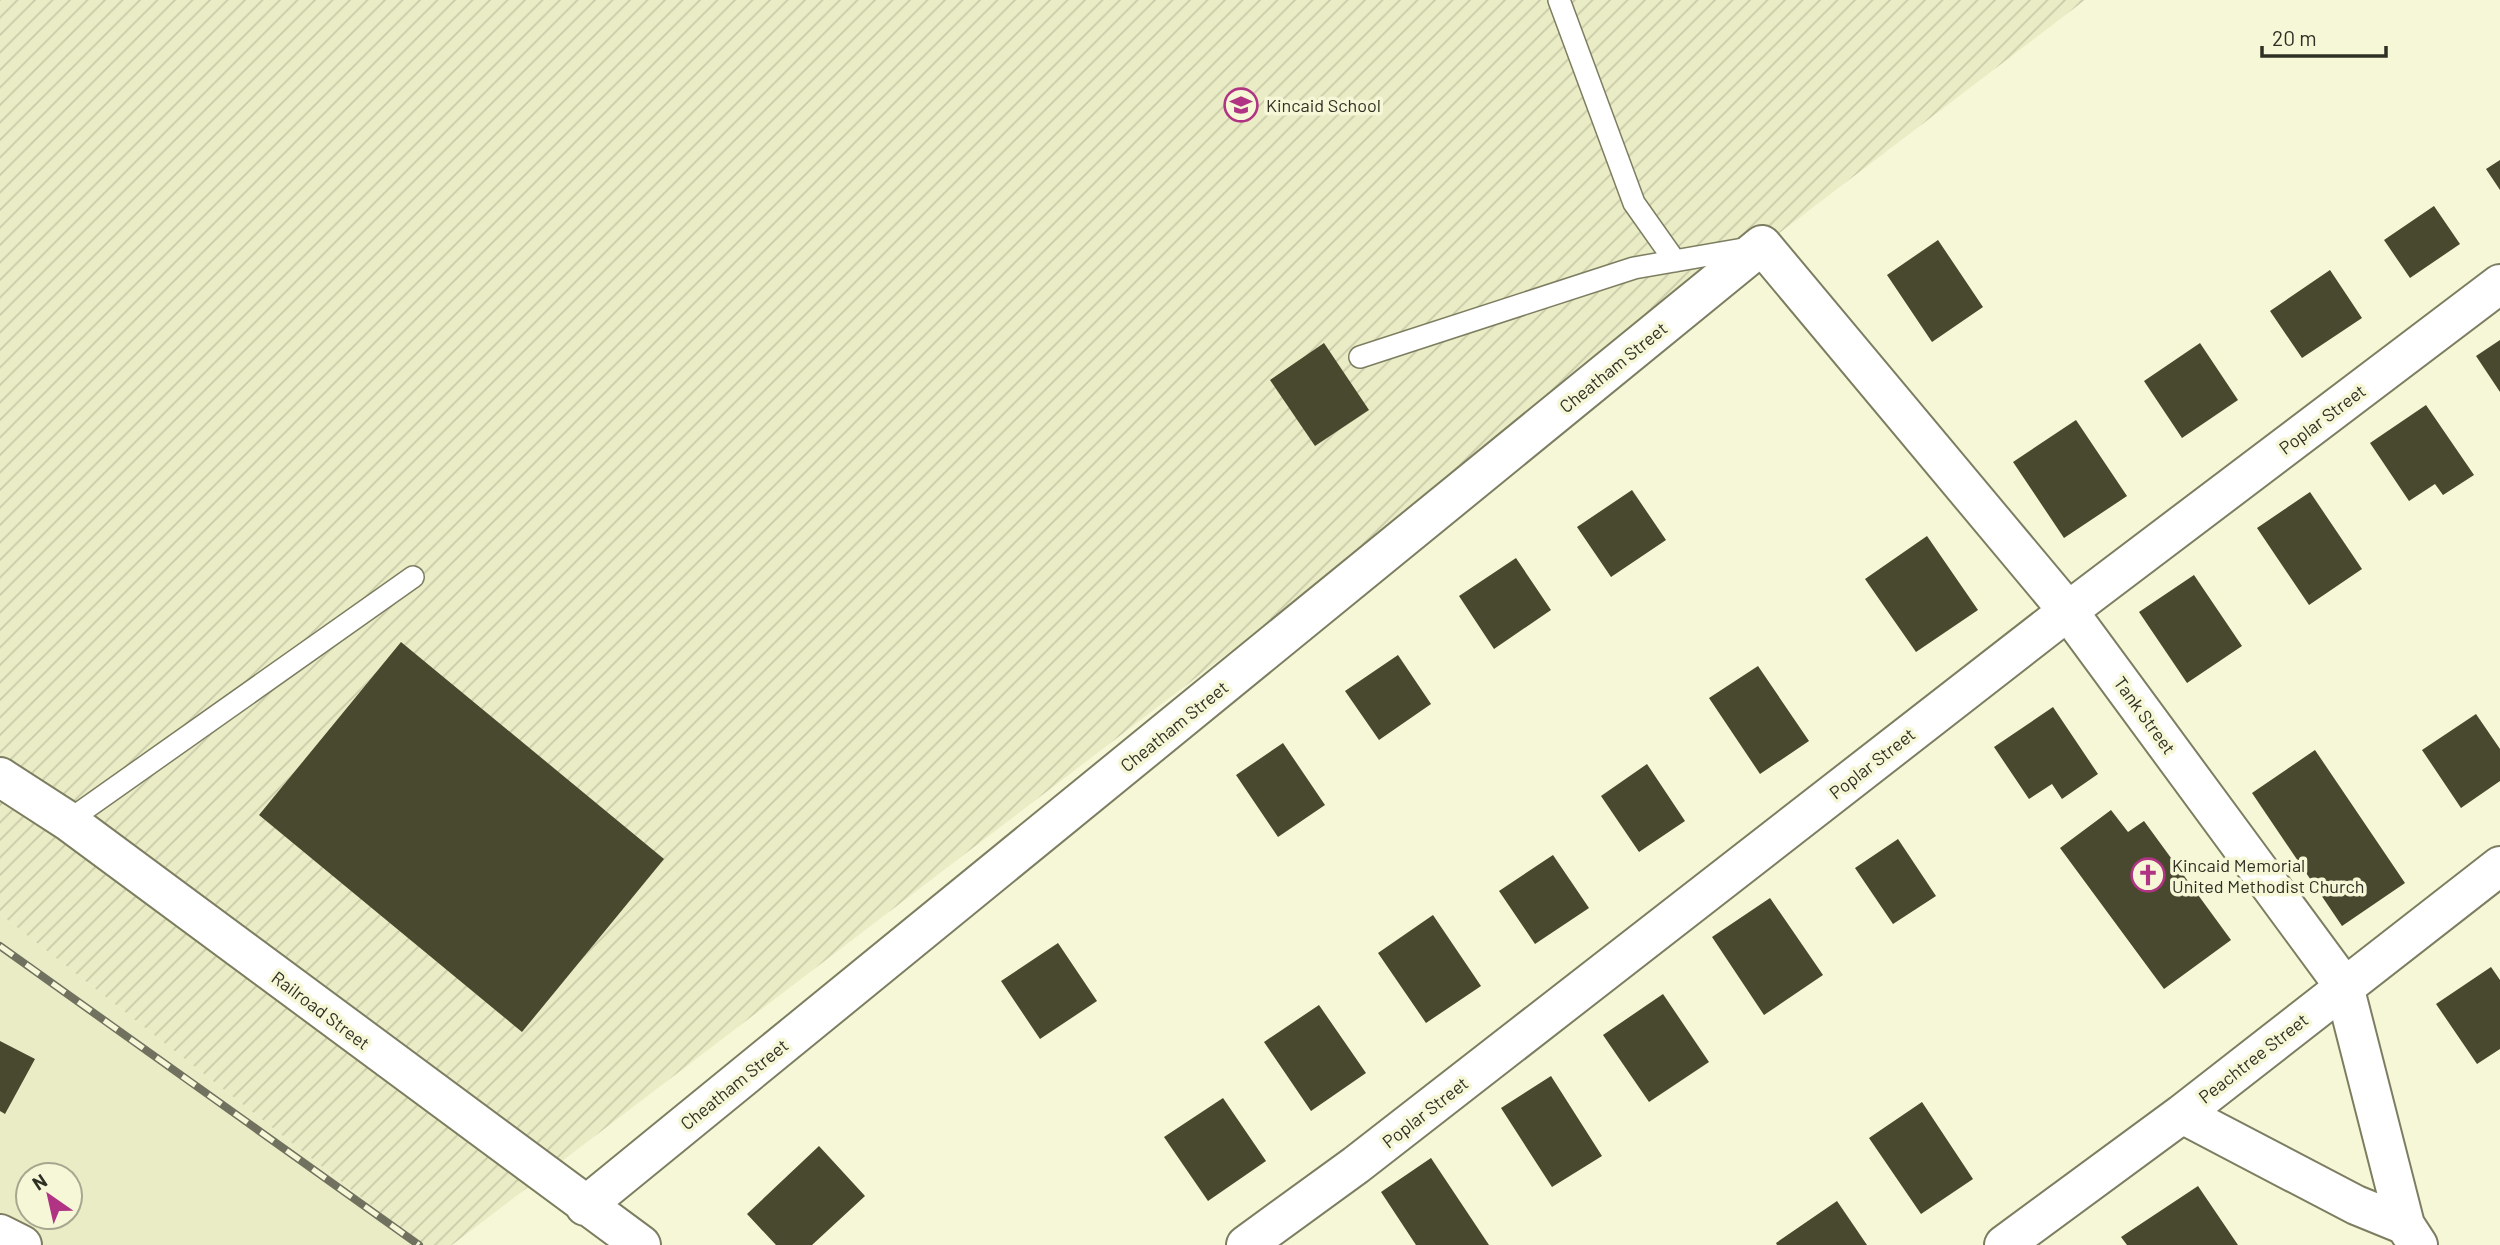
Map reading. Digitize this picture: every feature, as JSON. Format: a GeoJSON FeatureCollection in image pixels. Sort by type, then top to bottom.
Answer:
{"type":"FeatureCollection","features":[{"type":"Feature","properties":{"kind":"street","name":"Tank Street"},"geometry":{"type":"LineString","coordinates":[[1762,245],[2068,611],[2343,986],[2411,1235]]}},
{"type":"Feature","properties":{"kind":"street","name":"Cheatham Street"},"geometry":{"type":"LineString","coordinates":[[585,1206],[1762,245]]}},
{"type":"Feature","properties":{"kind":"street","name":"Poplar Street"},"geometry":{"type":"LineString","coordinates":[[1246,1245],[1356,1166],[2068,611],[2500,284]]}},
{"type":"Feature","properties":{"kind":"street","name":"Railroad Street"},"geometry":{"type":"LineString","coordinates":[[4,788],[68,821],[641,1245]]}},
{"type":"Feature","properties":{"kind":"street","name":"Peachtree Street"},"geometry":{"type":"LineString","coordinates":[[2004,1245],[2182,1114],[2500,866]]}},
{"type":"Feature","properties":{"kind":"street"},"geometry":{"type":"LineString","coordinates":[[2182,1114],[2411,1235]]}},
{"type":"Feature","properties":{"kind":"street"},"geometry":{"type":"LineString","coordinates":[[0,1234],[22,1245]]}},
{"type":"Feature","properties":{"kind":"lane"},"geometry":{"type":"LineString","coordinates":[[1559,0],[1633,203],[1675,261]]}},
{"type":"Feature","properties":{"kind":"lane"},"geometry":{"type":"LineString","coordinates":[[1360,357],[1634,268],[1762,245]]}},
{"type":"Feature","properties":{"kind":"lane"},"geometry":{"type":"LineString","coordinates":[[68,821],[413,577]]}},
{"type":"Feature","properties":{"kind":"shaded area"},"geometry":{"type":"Polygon","coordinates":[[[0,0],[2085,0],[452,1245],[422,1245],[0,914],[0,0]]]}},
{"type":"Feature","properties":{"kind":"shaded area"},"geometry":{"type":"Polygon","coordinates":[[[0,914],[422,1245],[0,1245],[0,914]]]}},
{"type":"Feature","properties":{"kind":"building"},"geometry":{"type":"Polygon","coordinates":[[[2500,160],[2500,190],[2486,169],[2500,160]]]}},
{"type":"Feature","properties":{"kind":"building"},"geometry":{"type":"Polygon","coordinates":[[[2434,206],[2460,244],[2410,278],[2384,240],[2434,206]]]}},
{"type":"Feature","properties":{"kind":"building"},"geometry":{"type":"Polygon","coordinates":[[[1938,240],[1983,307],[1932,342],[1887,275],[1938,240]]]}},
{"type":"Feature","properties":{"kind":"building"},"geometry":{"type":"Polygon","coordinates":[[[2330,270],[2362,318],[2302,358],[2270,311],[2330,270]]]}},
{"type":"Feature","properties":{"kind":"building"},"geometry":{"type":"Polygon","coordinates":[[[2500,340],[2500,392],[2476,356],[2500,340]]]}},
{"type":"Feature","properties":{"kind":"building"},"geometry":{"type":"Polygon","coordinates":[[[1324,343],[1369,410],[1315,446],[1270,380],[1324,343]]]}},
{"type":"Feature","properties":{"kind":"building"},"geometry":{"type":"Polygon","coordinates":[[[2200,343],[2238,400],[2182,438],[2144,381],[2200,343]]]}},
{"type":"Feature","properties":{"kind":"building"},"geometry":{"type":"Polygon","coordinates":[[[2426,405],[2474,475],[2443,495],[2435,484],[2409,501],[2370,443],[2426,405]]]}},
{"type":"Feature","properties":{"kind":"building"},"geometry":{"type":"Polygon","coordinates":[[[2076,420],[2127,496],[2064,538],[2013,462],[2076,420]]]}},
{"type":"Feature","properties":{"kind":"building"},"geometry":{"type":"Polygon","coordinates":[[[1632,490],[1666,540],[1611,577],[1577,527],[1632,490]]]}},
{"type":"Feature","properties":{"kind":"building"},"geometry":{"type":"Polygon","coordinates":[[[2310,492],[2362,569],[2309,605],[2257,528],[2310,492]]]}},
{"type":"Feature","properties":{"kind":"building"},"geometry":{"type":"Polygon","coordinates":[[[1927,536],[1978,610],[1916,652],[1865,579],[1927,536]]]}},
{"type":"Feature","properties":{"kind":"building"},"geometry":{"type":"Polygon","coordinates":[[[1516,558],[1551,610],[1494,649],[1459,596],[1516,558]]]}},
{"type":"Feature","properties":{"kind":"building"},"geometry":{"type":"Polygon","coordinates":[[[2194,575],[2242,646],[2187,683],[2139,612],[2194,575]]]}},
{"type":"Feature","properties":{"kind":"building"},"geometry":{"type":"Polygon","coordinates":[[[401,642],[664,859],[522,1032],[259,815],[401,642]]]}},
{"type":"Feature","properties":{"kind":"building"},"geometry":{"type":"Polygon","coordinates":[[[1398,655],[1431,704],[1379,740],[1345,691],[1398,655]]]}},
{"type":"Feature","properties":{"kind":"building"},"geometry":{"type":"Polygon","coordinates":[[[1758,666],[1809,741],[1760,774],[1709,698],[1758,666]]]}},
{"type":"Feature","properties":{"kind":"building"},"geometry":{"type":"Polygon","coordinates":[[[2053,707],[2098,774],[2062,799],[2052,784],[2029,799],[1994,747],[2053,707]]]}},
{"type":"Feature","properties":{"kind":"building"},"geometry":{"type":"Polygon","coordinates":[[[2476,714],[2500,749],[2500,781],[2461,808],[2422,750],[2476,714]]]}},
{"type":"Feature","properties":{"kind":"building"},"geometry":{"type":"Polygon","coordinates":[[[1283,743],[1325,805],[1278,837],[1236,775],[1283,743]]]}},
{"type":"Feature","properties":{"kind":"building"},"geometry":{"type":"Polygon","coordinates":[[[2315,750],[2405,883],[2342,926],[2252,793],[2315,750]]]}},
{"type":"Feature","properties":{"kind":"building"},"geometry":{"type":"Polygon","coordinates":[[[1647,764],[1685,821],[1639,852],[1601,796],[1647,764]]]}},
{"type":"Feature","properties":{"kind":"building"},"geometry":{"type":"Polygon","coordinates":[[[2111,810],[2128,832],[2144,821],[2231,940],[2164,989],[2060,848],[2111,810]]]}},
{"type":"Feature","properties":{"kind":"building"},"geometry":{"type":"Polygon","coordinates":[[[1898,839],[1936,896],[1893,924],[1855,868],[1898,839]]]}},
{"type":"Feature","properties":{"kind":"building"},"geometry":{"type":"Polygon","coordinates":[[[1553,855],[1589,908],[1535,944],[1499,891],[1553,855]]]}},
{"type":"Feature","properties":{"kind":"building"},"geometry":{"type":"Polygon","coordinates":[[[1770,898],[1823,975],[1764,1015],[1712,937],[1770,898]]]}},
{"type":"Feature","properties":{"kind":"building"},"geometry":{"type":"Polygon","coordinates":[[[1433,915],[1481,986],[1426,1023],[1378,953],[1433,915]]]}},
{"type":"Feature","properties":{"kind":"building"},"geometry":{"type":"Polygon","coordinates":[[[1058,943],[1097,1001],[1040,1039],[1001,981],[1058,943]]]}},
{"type":"Feature","properties":{"kind":"building"},"geometry":{"type":"Polygon","coordinates":[[[2491,967],[2500,980],[2500,1049],[2477,1064],[2436,1004],[2491,967]]]}},
{"type":"Feature","properties":{"kind":"building"},"geometry":{"type":"Polygon","coordinates":[[[1663,994],[1709,1062],[1649,1102],[1603,1035],[1663,994]]]}},
{"type":"Feature","properties":{"kind":"building"},"geometry":{"type":"Polygon","coordinates":[[[1319,1005],[1366,1073],[1311,1111],[1264,1042],[1319,1005]]]}},
{"type":"Feature","properties":{"kind":"building"},"geometry":{"type":"Polygon","coordinates":[[[0,1041],[35,1059],[5,1114],[0,1111],[0,1041]]]}},
{"type":"Feature","properties":{"kind":"building"},"geometry":{"type":"Polygon","coordinates":[[[1551,1076],[1602,1156],[1552,1187],[1501,1108],[1551,1076]]]}},
{"type":"Feature","properties":{"kind":"building"},"geometry":{"type":"Polygon","coordinates":[[[1223,1098],[1266,1161],[1208,1201],[1164,1137],[1223,1098]]]}},
{"type":"Feature","properties":{"kind":"building"},"geometry":{"type":"Polygon","coordinates":[[[1922,1102],[1973,1179],[1921,1214],[1869,1138],[1922,1102]]]}},
{"type":"Feature","properties":{"kind":"building"},"geometry":{"type":"Polygon","coordinates":[[[819,1146],[865,1196],[812,1245],[776,1245],[747,1214],[819,1146]]]}},
{"type":"Feature","properties":{"kind":"building"},"geometry":{"type":"Polygon","coordinates":[[[1431,1158],[1489,1245],[1416,1245],[1381,1192],[1431,1158]]]}},
{"type":"Feature","properties":{"kind":"building"},"geometry":{"type":"Polygon","coordinates":[[[2198,1186],[2238,1245],[2127,1245],[2121,1237],[2198,1186]]]}},
{"type":"Feature","properties":{"kind":"building"},"geometry":{"type":"Polygon","coordinates":[[[1837,1201],[1867,1245],[1777,1245],[1776,1243],[1837,1201]]]}},
{"type":"Feature","properties":{"kind":"railway"},"geometry":{"type":"LineString","coordinates":[[0,946],[419,1245]]}},
{"type":"Feature","properties":{"kind":"place","name":"Kincaid School"},"geometry":{"type":"Point","coordinates":[1241,105]}},
{"type":"Feature","properties":{"kind":"place","name":"Kincaid Memorial United Methodist Church"},"geometry":{"type":"Point","coordinates":[2148,875]}}]}
